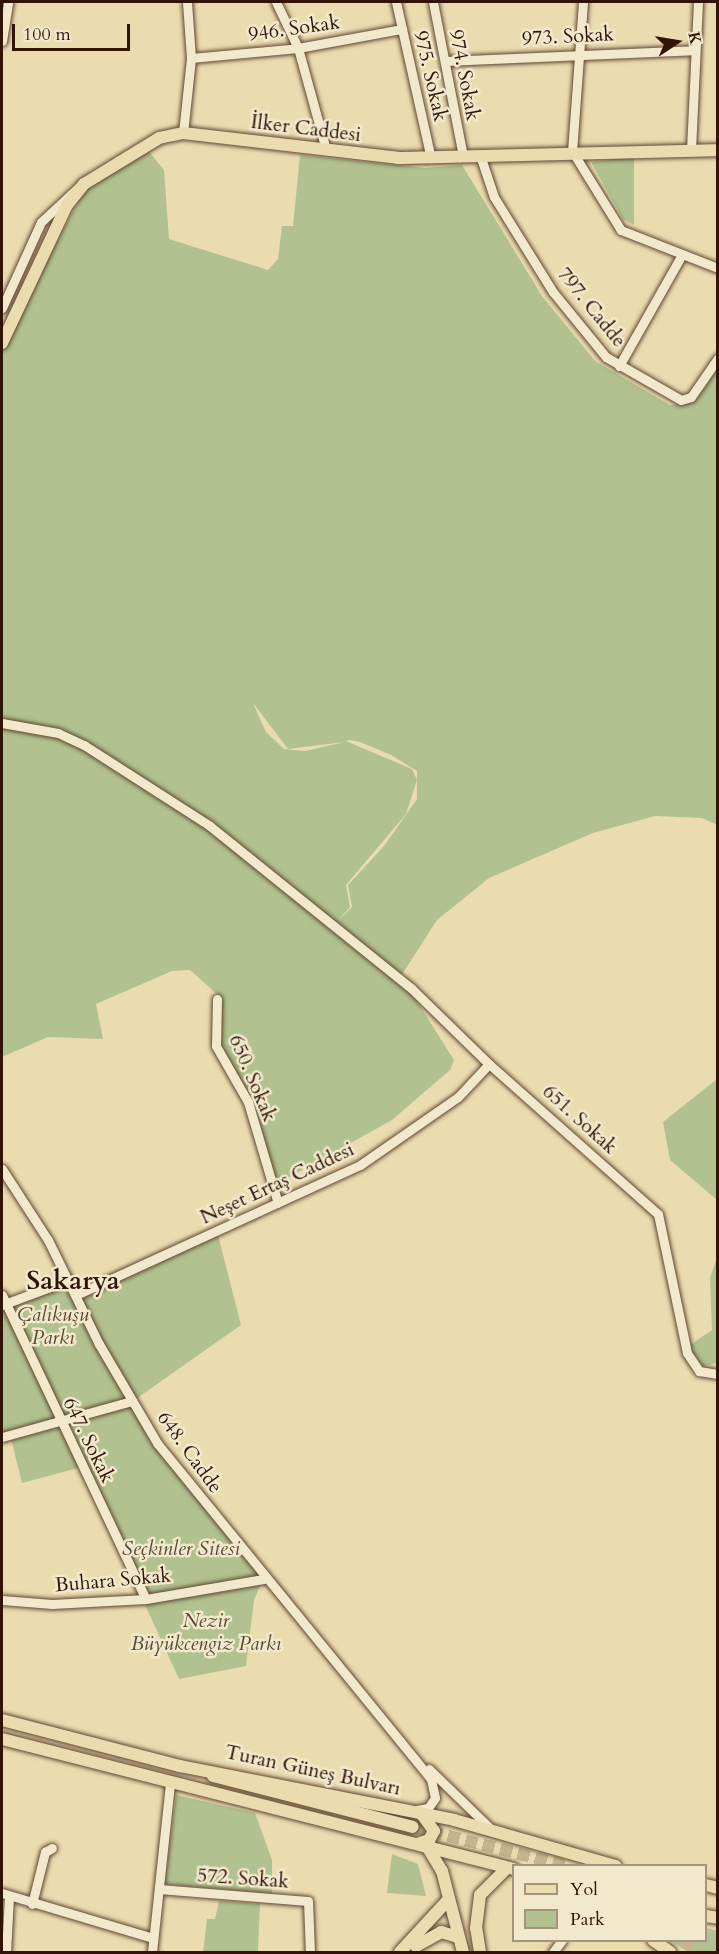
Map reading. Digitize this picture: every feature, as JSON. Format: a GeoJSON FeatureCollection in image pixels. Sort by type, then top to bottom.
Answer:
{"type":"FeatureCollection","features":[{"type":"Feature","properties":{"kind":"main road","name":"İlker Caddesi"},"geometry":{"type":"LineString","coordinates":[[2,343],[59,221],[84,184],[141,146],[183,133],[326,150],[431,158],[572,151],[717,150]]}},
{"type":"Feature","properties":{"kind":"main road","name":"Turan Güneş Bulvarı"},"geometry":{"type":"LineString","coordinates":[[2,1720],[180,1766],[415,1812],[494,1831],[609,1864]]}},
{"type":"Feature","properties":{"kind":"main road"},"geometry":{"type":"LineString","coordinates":[[2,1739],[510,1868]]}},
{"type":"Feature","properties":{"kind":"main road"},"geometry":{"type":"LineString","coordinates":[[180,1766],[413,1827]]}},
{"type":"Feature","properties":{"kind":"main road"},"geometry":{"type":"LineString","coordinates":[[415,1812],[434,1831],[422,1846]]}},
{"type":"Feature","properties":{"kind":"main road"},"geometry":{"type":"LineString","coordinates":[[422,1846],[442,1871],[455,1936],[463,1953]]}},
{"type":"Feature","properties":{"kind":"main road"},"geometry":{"type":"LineString","coordinates":[[480,1953],[476,1928],[480,1895],[510,1868]]}},
{"type":"Feature","properties":{"kind":"main road"},"geometry":{"type":"LineString","coordinates":[[400,1953],[420,1945],[448,1900]]}},
{"type":"Feature","properties":{"kind":"main road"},"geometry":{"type":"LineString","coordinates":[[405,1953],[441,1932],[455,1936]]}},
{"type":"Feature","properties":{"kind":"main road"},"geometry":{"type":"LineString","coordinates":[[654,1942],[670,1953]]}},
{"type":"Feature","properties":{"kind":"street"},"geometry":{"type":"LineString","coordinates":[[2,41],[8,2]]}},
{"type":"Feature","properties":{"kind":"street"},"geometry":{"type":"LineString","coordinates":[[183,133],[191,58],[187,2]]}},
{"type":"Feature","properties":{"kind":"street"},"geometry":{"type":"LineString","coordinates":[[276,2],[298,48],[326,150]]}},
{"type":"Feature","properties":{"kind":"street","name":"975. Sokak"},"geometry":{"type":"LineString","coordinates":[[396,2],[431,158]]}},
{"type":"Feature","properties":{"kind":"street","name":"974. Sokak"},"geometry":{"type":"LineString","coordinates":[[433,2],[463,156]]}},
{"type":"Feature","properties":{"kind":"street"},"geometry":{"type":"LineString","coordinates":[[583,2],[572,151],[610,220],[680,258],[717,268]]}},
{"type":"Feature","properties":{"kind":"street"},"geometry":{"type":"LineString","coordinates":[[691,150],[693,50],[698,2]]}},
{"type":"Feature","properties":{"kind":"street","name":"946. Sokak"},"geometry":{"type":"LineString","coordinates":[[191,58],[298,48],[402,29]]}},
{"type":"Feature","properties":{"kind":"street","name":"973. Sokak"},"geometry":{"type":"LineString","coordinates":[[445,61],[579,53],[693,50]]}},
{"type":"Feature","properties":{"kind":"street","name":"797. Cadde"},"geometry":{"type":"LineString","coordinates":[[480,155],[494,197],[553,292],[619,366],[687,400],[717,358]]}},
{"type":"Feature","properties":{"kind":"street"},"geometry":{"type":"LineString","coordinates":[[2,308],[41,222],[55,203],[84,184]]}},
{"type":"Feature","properties":{"kind":"street"},"geometry":{"type":"LineString","coordinates":[[619,366],[680,258]]}},
{"type":"Feature","properties":{"kind":"street","name":"651. Sokak"},"geometry":{"type":"LineString","coordinates":[[2,723],[58,733],[84,745],[210,826],[411,988],[489,1064],[658,1214],[687,1353],[699,1371],[717,1374]]}},
{"type":"Feature","properties":{"kind":"street","name":"650. Sokak"},"geometry":{"type":"LineString","coordinates":[[217,999],[216,1046],[248,1102],[278,1203]]}},
{"type":"Feature","properties":{"kind":"street","name":"Neşet Ertaş Caddesi"},"geometry":{"type":"LineString","coordinates":[[76,1295],[278,1203],[395,1143],[479,1079],[489,1064]]}},
{"type":"Feature","properties":{"kind":"street","name":"648. Cadde"},"geometry":{"type":"LineString","coordinates":[[2,1169],[69,1280],[132,1401],[157,1443],[263,1579],[388,1730]]}},
{"type":"Feature","properties":{"kind":"street"},"geometry":{"type":"LineString","coordinates":[[3,1302],[69,1280]]}},
{"type":"Feature","properties":{"kind":"street","name":"647. Sokak"},"geometry":{"type":"LineString","coordinates":[[3,1302],[146,1599]]}},
{"type":"Feature","properties":{"kind":"street"},"geometry":{"type":"LineString","coordinates":[[2,1437],[132,1401]]}},
{"type":"Feature","properties":{"kind":"street","name":"Buhara Sokak"},"geometry":{"type":"LineString","coordinates":[[2,1600],[52,1605],[146,1599],[263,1579]]}},
{"type":"Feature","properties":{"kind":"street"},"geometry":{"type":"LineString","coordinates":[[388,1730],[434,1788],[428,1808],[415,1812]]}},
{"type":"Feature","properties":{"kind":"street"},"geometry":{"type":"LineString","coordinates":[[388,1730],[494,1831]]}},
{"type":"Feature","properties":{"kind":"street"},"geometry":{"type":"LineString","coordinates":[[152,1953],[170,1783]]}},
{"type":"Feature","properties":{"kind":"street"},"geometry":{"type":"LineString","coordinates":[[32,1904],[45,1852],[51,1848]]}},
{"type":"Feature","properties":{"kind":"street","name":"572. Sokak"},"geometry":{"type":"LineString","coordinates":[[159,1889],[308,1901],[310,1953]]}},
{"type":"Feature","properties":{"kind":"street"},"geometry":{"type":"LineString","coordinates":[[6,1953],[5,1895],[153,1938]]}},
{"type":"Feature","properties":{"kind":"green space"},"geometry":{"type":"Polygon","coordinates":[[[146,148],[164,170],[169,239],[268,270],[278,259],[282,226],[293,226],[300,155],[425,168],[462,165],[542,296],[595,361],[670,405],[684,404],[717,365],[717,825],[702,818],[655,816],[593,833],[489,878],[437,920],[401,976],[454,1060],[450,1070],[392,1120],[277,1184],[248,1097],[221,1050],[217,994],[190,970],[172,971],[96,1004],[103,1039],[48,1037],[2,1057],[2,348],[85,188],[146,148]],[[253,703],[266,732],[284,749],[305,751],[344,742],[288,749],[253,703]],[[346,741],[412,769],[417,780],[417,771],[391,755],[360,742],[346,741]],[[417,780],[406,814],[346,885],[350,907],[335,924],[352,907],[348,885],[384,846],[417,799],[417,780]]]}},
{"type":"Feature","properties":{"kind":"green space"},"geometry":{"type":"Polygon","coordinates":[[[634,157],[634,225],[623,219],[591,162],[634,157]]]}},
{"type":"Feature","properties":{"kind":"green space"},"geometry":{"type":"Polygon","coordinates":[[[717,1079],[717,1200],[670,1160],[663,1122],[717,1079]]]}},
{"type":"Feature","properties":{"kind":"green space"},"geometry":{"type":"Polygon","coordinates":[[[217,1231],[241,1325],[133,1401],[157,1443],[263,1579],[254,1600],[246,1666],[179,1679],[82,1467],[22,1483],[10,1435],[2,1437],[2,1305],[69,1280],[76,1295],[217,1231]]]}},
{"type":"Feature","properties":{"kind":"green space"},"geometry":{"type":"Polygon","coordinates":[[[717,1257],[717,1363],[703,1366],[687,1347],[712,1330],[710,1278],[717,1257]]]}},
{"type":"Feature","properties":{"kind":"green space"},"geometry":{"type":"Polygon","coordinates":[[[176,1795],[255,1813],[272,1860],[272,1894],[165,1884],[176,1795]]]}},
{"type":"Feature","properties":{"kind":"green space"},"geometry":{"type":"Polygon","coordinates":[[[392,1854],[418,1864],[426,1896],[387,1893],[392,1854]]]}},
{"type":"Feature","properties":{"kind":"green space"},"geometry":{"type":"Polygon","coordinates":[[[219,1901],[260,1904],[258,1952],[203,1952],[207,1919],[215,1919],[219,1901]]]}},
{"type":"Feature","properties":{"kind":"green space"},"geometry":{"type":"Polygon","coordinates":[[[707,1928],[717,1931],[717,1952],[688,1952],[673,1942],[707,1942],[707,1928]]]}},
{"type":"Feature","properties":{"kind":"tunnel"},"geometry":{"type":"LineString","coordinates":[[413,1827],[559,1864]]}},
{"type":"Feature","properties":{"kind":"tunnel"},"geometry":{"type":"LineString","coordinates":[[686,1942],[698,1952]]}},
{"type":"Feature","properties":{"kind":"district","name":"Sakarya"},"geometry":{"type":"Point","coordinates":[73,1281]}},
{"type":"Feature","properties":{"kind":"park label","name":"Çalıkuşu Parkı"},"geometry":{"type":"Point","coordinates":[53,1326]}},
{"type":"Feature","properties":{"kind":"park label","name":"Seçkinler Sitesi"},"geometry":{"type":"Point","coordinates":[181,1548]}},
{"type":"Feature","properties":{"kind":"park label","name":"Nezir Büyükcengiz Parkı"},"geometry":{"type":"Point","coordinates":[206,1632]}}]}
